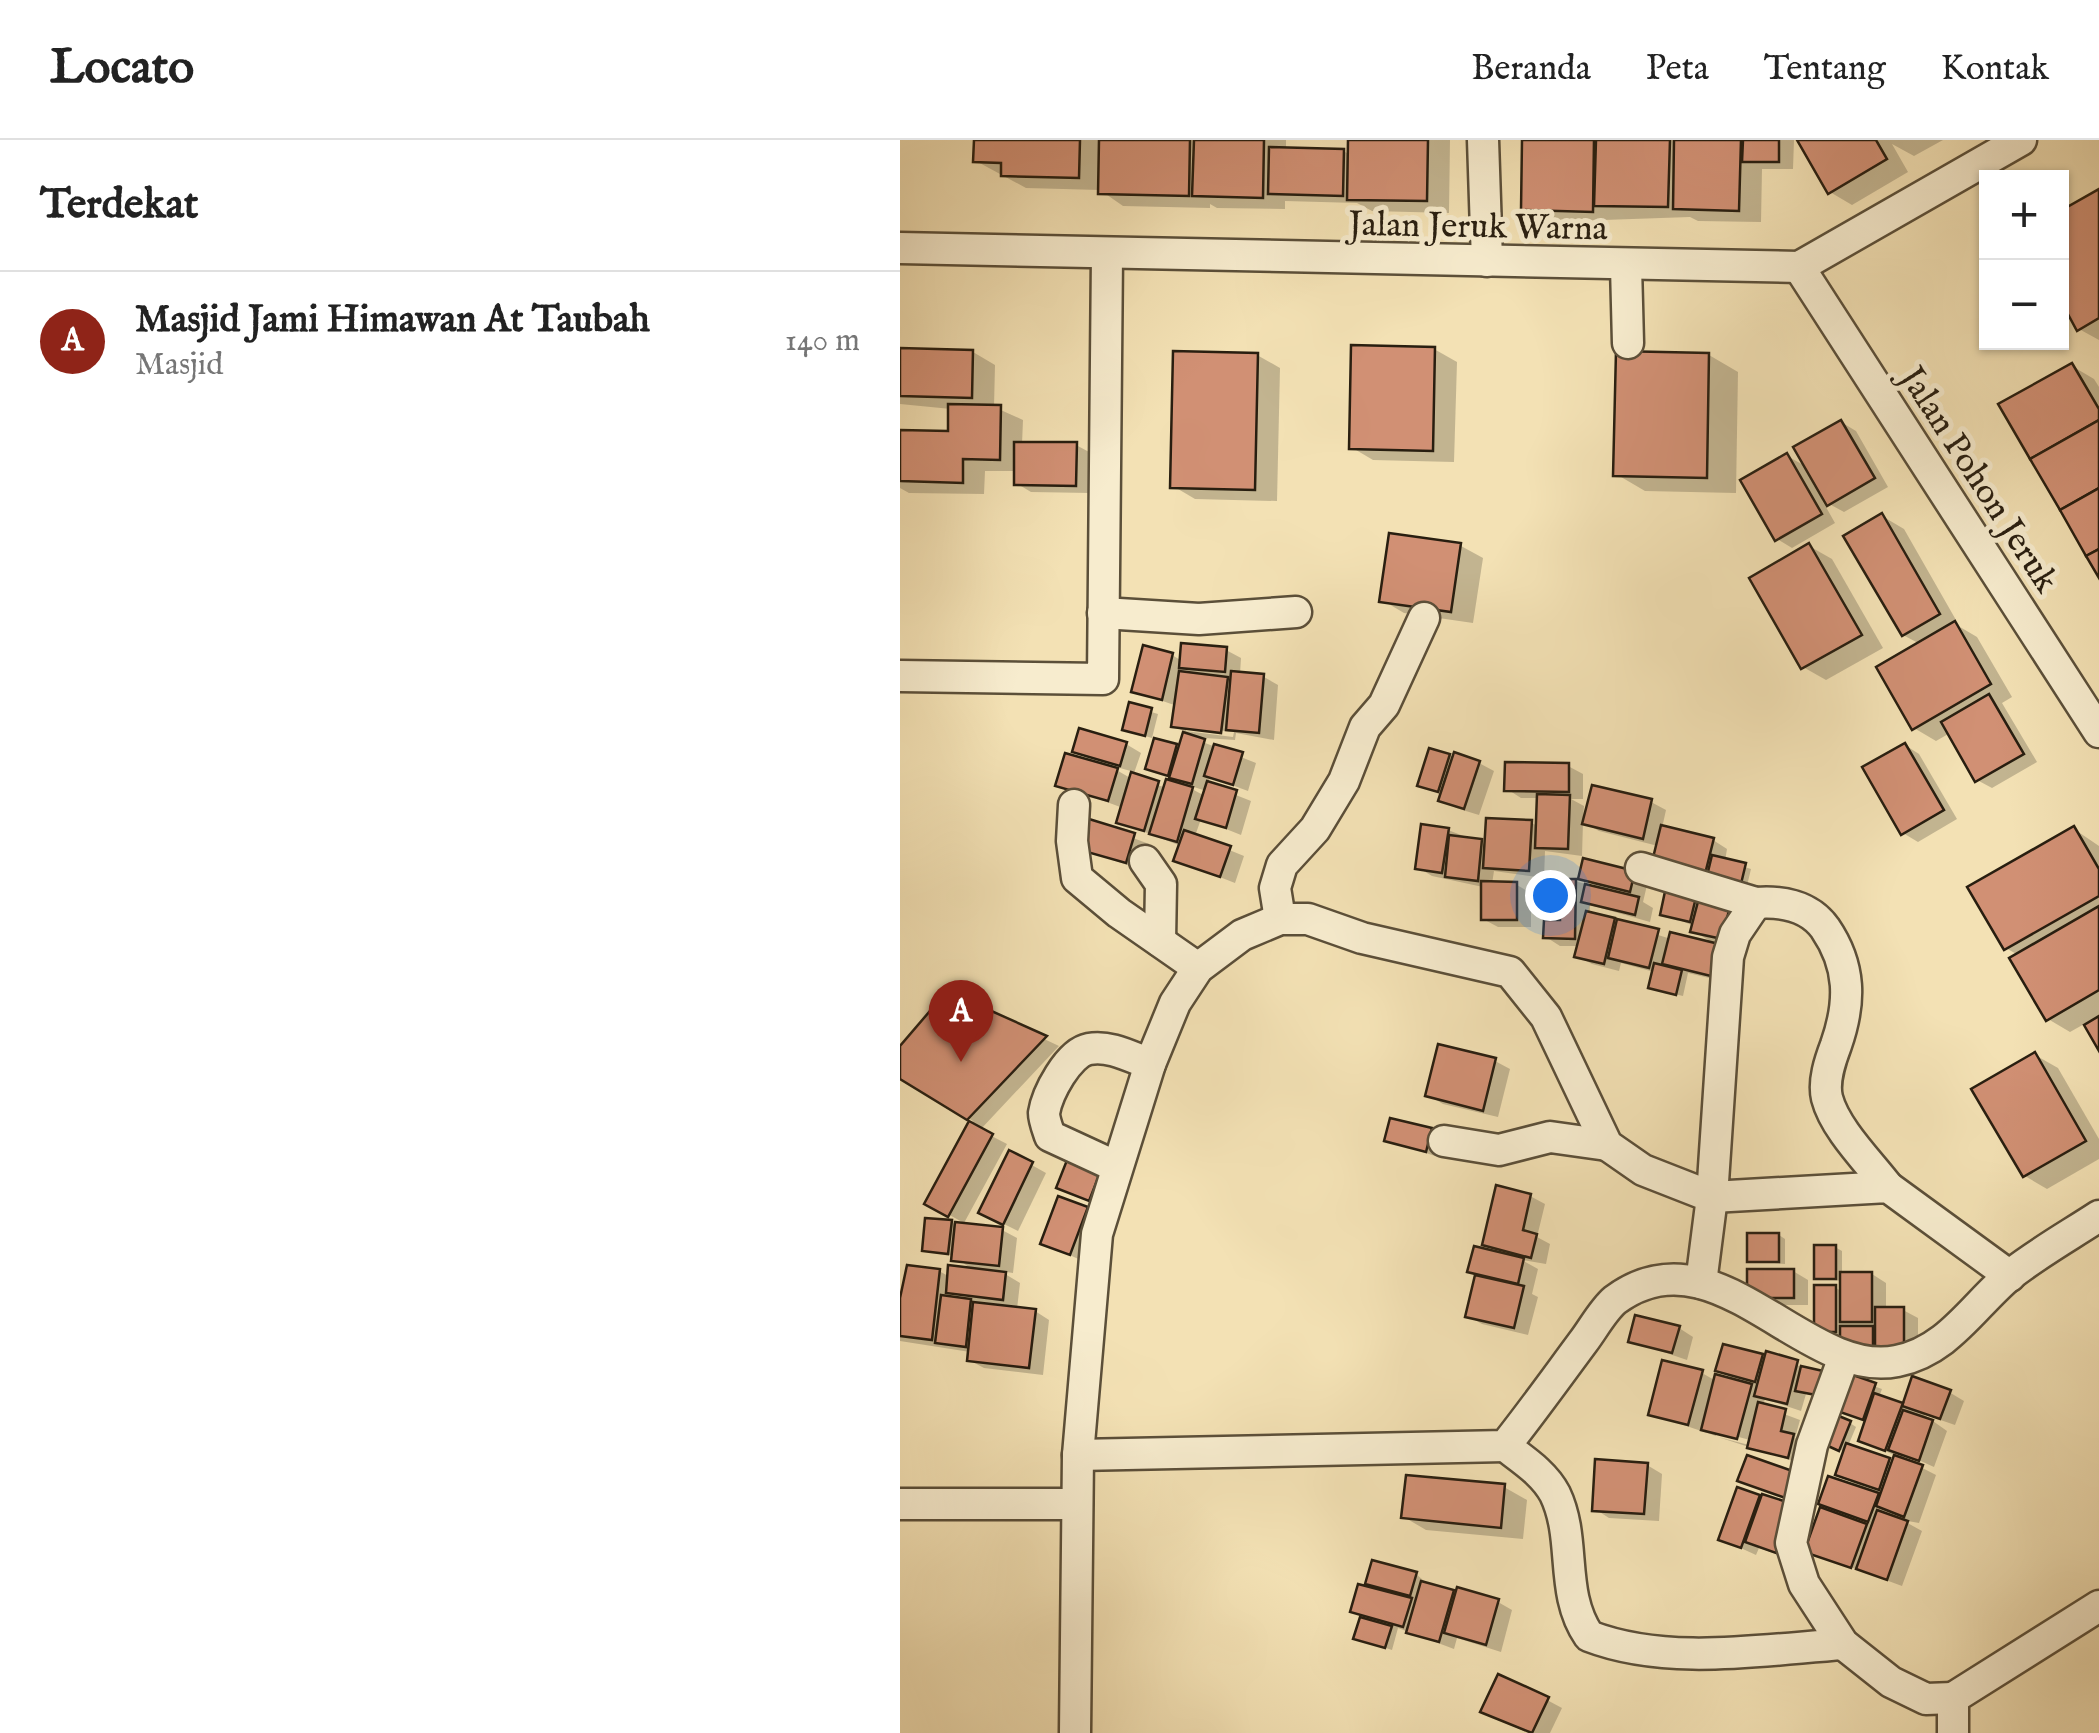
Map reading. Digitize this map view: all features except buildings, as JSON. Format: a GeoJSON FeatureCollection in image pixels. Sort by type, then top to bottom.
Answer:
{"type":"FeatureCollection","features":[{"type":"Feature","properties":{"kind":"street"},"geometry":{"type":"LineString","coordinates":[[1484,140],[1488,261]]}},
{"type":"Feature","properties":{"kind":"street","name":"Jalan Jeruk Warna"},"geometry":{"type":"LineString","coordinates":[[900,248],[1626,266],[1799,266],[2021,140]]}},
{"type":"Feature","properties":{"kind":"street"},"geometry":{"type":"LineString","coordinates":[[900,676],[1102,678],[1107,255]]}},
{"type":"Feature","properties":{"kind":"street"},"geometry":{"type":"LineString","coordinates":[[1626,266],[1628,343]]}},
{"type":"Feature","properties":{"kind":"street","name":"Jalan Pohon Jeruk"},"geometry":{"type":"LineString","coordinates":[[1799,266],[2099,732]]}},
{"type":"Feature","properties":{"kind":"street"},"geometry":{"type":"LineString","coordinates":[[1102,612],[1199,619],[1296,612]]}},
{"type":"Feature","properties":{"kind":"street"},"geometry":{"type":"LineString","coordinates":[[1280,920],[1275,888],[1282,865],[1315,829],[1344,781],[1365,728],[1384,705],[1424,618]]}},
{"type":"Feature","properties":{"kind":"street"},"geometry":{"type":"LineString","coordinates":[[1074,804],[1072,841],[1077,878],[1198,968]]}},
{"type":"Feature","properties":{"kind":"street"},"geometry":{"type":"LineString","coordinates":[[1145,861],[1161,884],[1160,942]]}},
{"type":"Feature","properties":{"kind":"street"},"geometry":{"type":"LineString","coordinates":[[1642,868],[1756,903],[1775,901],[1816,916],[1841,956],[1848,987],[1826,1080],[1827,1099],[1888,1187],[2010,1276]]}},
{"type":"Feature","properties":{"kind":"street"},"geometry":{"type":"LineString","coordinates":[[1701,1283],[1712,1197],[1728,957],[1735,934],[1756,903]]}},
{"type":"Feature","properties":{"kind":"street"},"geometry":{"type":"LineString","coordinates":[[1075,1733],[1076,1504],[1089,1288],[1115,1166],[1150,1064],[1176,1003],[1198,968],[1242,935],[1280,920],[1308,920],[1362,938],[1510,972],[1546,1017],[1607,1145]]}},
{"type":"Feature","properties":{"kind":"street"},"geometry":{"type":"LineString","coordinates":[[1115,1166],[1050,1136],[1044,1114],[1058,1080],[1076,1054],[1090,1049],[1115,1050],[1150,1064]]}},
{"type":"Feature","properties":{"kind":"street"},"geometry":{"type":"LineString","coordinates":[[1444,1141],[1499,1150],[1550,1137],[1607,1145],[1644,1170],[1712,1197],[1888,1187]]}},
{"type":"Feature","properties":{"kind":"street"},"geometry":{"type":"LineString","coordinates":[[1505,1446],[1614,1301],[1664,1282],[1701,1283],[1763,1309],[1844,1357],[1870,1364],[1899,1361],[1928,1350],[1961,1326],[2010,1276],[2099,1216]]}},
{"type":"Feature","properties":{"kind":"street"},"geometry":{"type":"LineString","coordinates":[[1844,1357],[1812,1445],[1790,1542],[1804,1584],[1843,1644],[1891,1682],[1926,1699],[1953,1698],[2099,1606]]}},
{"type":"Feature","properties":{"kind":"street"},"geometry":{"type":"LineString","coordinates":[[1078,1455],[1505,1446],[1537,1470],[1554,1494],[1570,1598],[1589,1636],[1611,1645],[1670,1652],[1843,1644]]}},
{"type":"Feature","properties":{"kind":"street"},"geometry":{"type":"LineString","coordinates":[[900,1504],[1076,1504]]}},
{"type":"Feature","properties":{"kind":"street"},"geometry":{"type":"LineString","coordinates":[[1953,1698],[1953,1733]]}},
{"type":"Feature","properties":{"kind":"place","name":"Masjid Jami Himawan At Taubah"},"geometry":{"type":"Point","coordinates":[961,1062]}}]}
